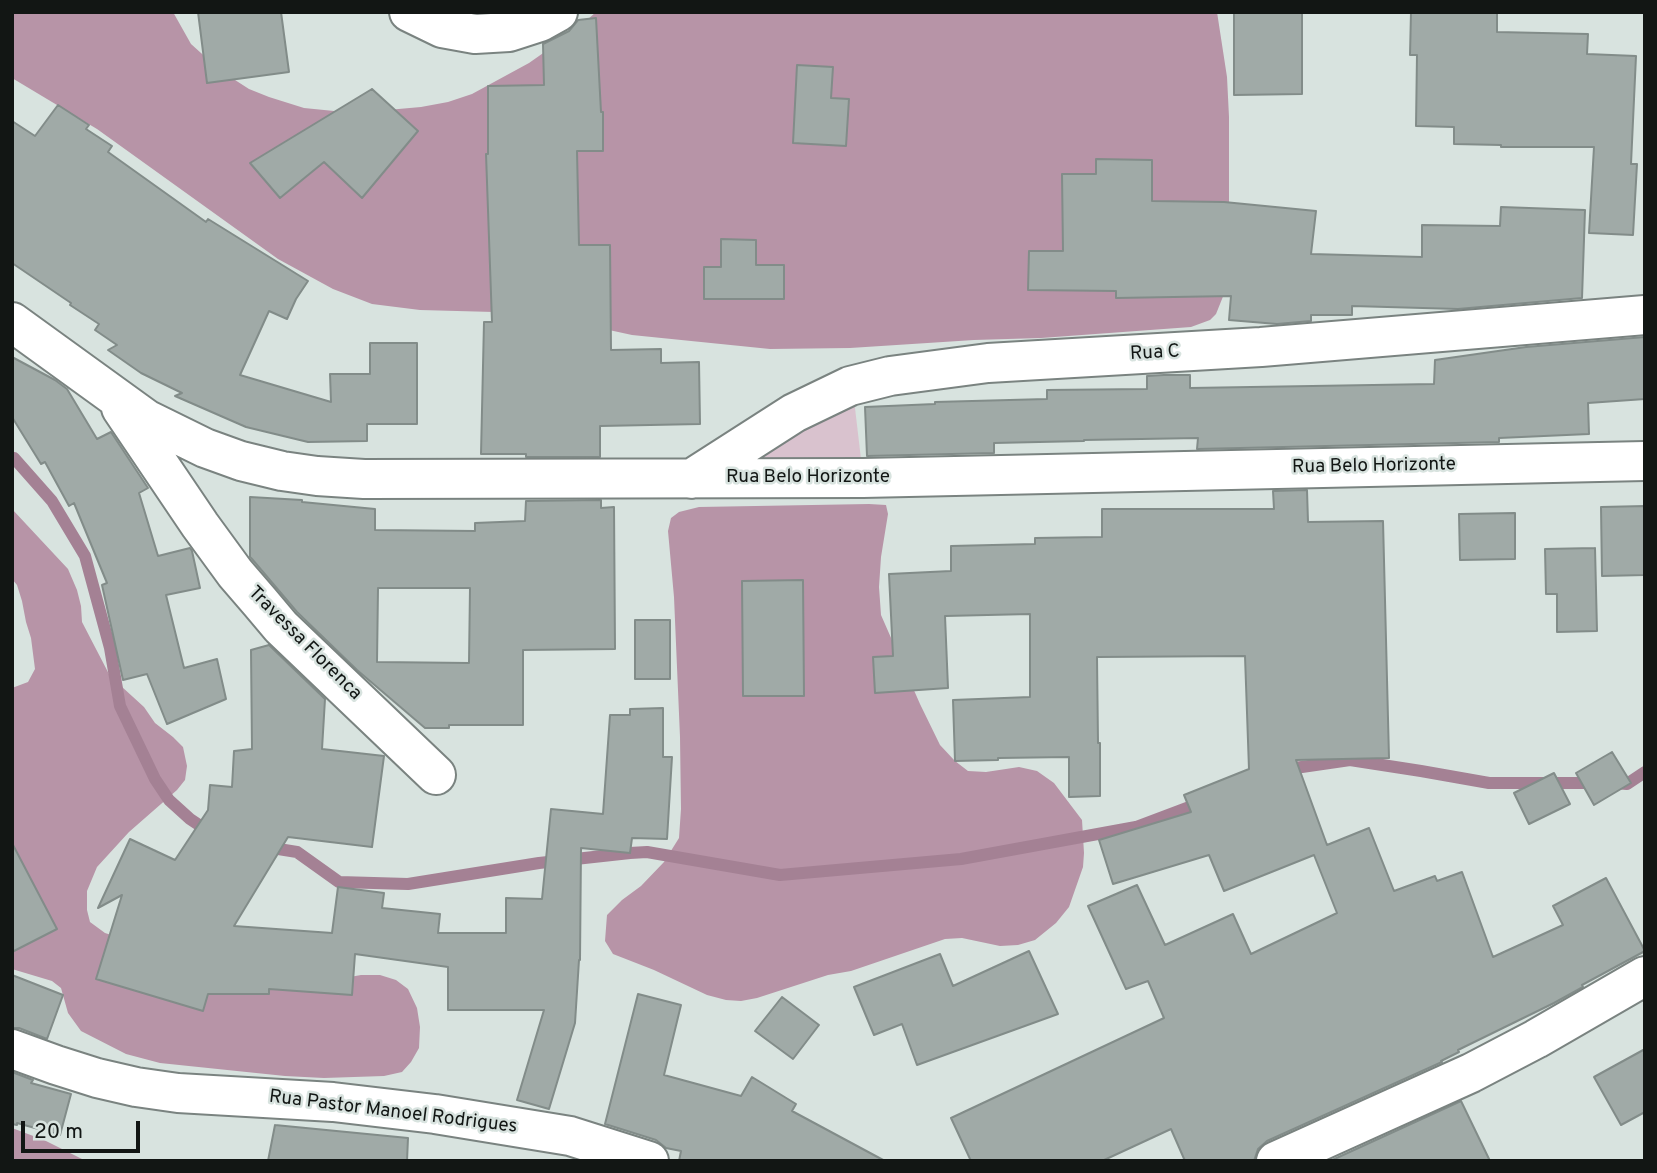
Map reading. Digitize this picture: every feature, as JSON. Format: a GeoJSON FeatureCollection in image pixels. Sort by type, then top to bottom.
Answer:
{"type":"FeatureCollection","features":[{"type":"Feature","properties":{"kind":"street"},"geometry":{"type":"LineString","coordinates":[[409,12],[442,28],[475,34],[517,30],[558,12]]}},
{"type":"Feature","properties":{"kind":"street","name":"Rua C"},"geometry":{"type":"LineString","coordinates":[[691,479],[794,413],[850,386],[890,376],[988,363],[1261,347],[1645,315]]}},
{"type":"Feature","properties":{"kind":"street","name":"Rua Belo Horizonte"},"geometry":{"type":"LineString","coordinates":[[12,322],[146,419],[205,448],[241,461],[317,476],[363,479],[891,477],[1645,461]]}},
{"type":"Feature","properties":{"kind":"street","name":"Travessa Florenca"},"geometry":{"type":"LineString","coordinates":[[114,397],[234,573],[281,627],[436,775]]}},
{"type":"Feature","properties":{"kind":"street"},"geometry":{"type":"LineString","coordinates":[[1276,1161],[1471,1073],[1645,976]]}},
{"type":"Feature","properties":{"kind":"street","name":"Rua Pastor Manoel Rodrigues"},"geometry":{"type":"LineString","coordinates":[[12,1049],[76,1071],[136,1087],[190,1094],[333,1102],[435,1114],[570,1136],[649,1161]]}},
{"type":"Feature","properties":{"kind":"shaded area"},"geometry":{"type":"Polygon","coordinates":[[[12,12],[173,12],[191,44],[221,71],[249,89],[304,108],[344,112],[421,107],[472,94],[529,63],[576,30],[596,12],[1217,12],[1227,77],[1229,117],[1229,215],[1224,294],[1216,314],[1210,320],[1191,327],[850,348],[770,349],[632,335],[531,313],[420,310],[372,304],[333,289],[278,259],[97,129],[12,78],[12,12]]]}},
{"type":"Feature","properties":{"kind":"shaded area"},"geometry":{"type":"Polygon","coordinates":[[[853,391],[863,476],[707,477],[853,391]]]}},
{"type":"Feature","properties":{"kind":"shaded area"},"geometry":{"type":"Polygon","coordinates":[[[886,505],[888,514],[881,557],[881,615],[940,745],[968,771],[986,772],[1019,767],[1037,771],[1054,783],[1082,820],[1083,867],[1069,907],[1056,923],[1035,940],[1018,945],[1000,946],[962,938],[945,939],[851,971],[828,975],[741,1001],[707,995],[613,954],[605,941],[607,915],[664,862],[679,838],[680,737],[674,597],[668,531],[671,518],[679,512],[699,507],[886,505]]]}},
{"type":"Feature","properties":{"kind":"shaded area"},"geometry":{"type":"Polygon","coordinates":[[[12,509],[68,569],[77,590],[82,622],[110,676],[144,707],[155,723],[183,747],[187,766],[185,780],[177,790],[129,832],[97,867],[87,891],[90,922],[105,933],[127,940],[311,984],[361,975],[380,975],[396,980],[408,989],[417,1008],[420,1027],[419,1048],[402,1072],[384,1076],[324,1078],[160,1063],[126,1054],[81,1031],[68,1013],[61,988],[52,981],[12,969],[12,688],[28,682],[35,669],[22,601],[12,579],[12,509]]]}},
{"type":"Feature","properties":{"kind":"shaded area"},"geometry":{"type":"Polygon","coordinates":[[[12,1128],[44,1140],[86,1161],[12,1161],[12,1128]]]}},
{"type":"Feature","properties":{"kind":"building"},"geometry":{"type":"Polygon","coordinates":[[[198,12],[281,12],[289,72],[207,83],[198,12]]]}},
{"type":"Feature","properties":{"kind":"building"},"geometry":{"type":"Polygon","coordinates":[[[1234,12],[1302,12],[1302,94],[1234,95],[1234,12]]]}},
{"type":"Feature","properties":{"kind":"building"},"geometry":{"type":"Polygon","coordinates":[[[1411,12],[1497,12],[1497,32],[1588,34],[1587,54],[1636,56],[1631,164],[1637,164],[1633,235],[1589,233],[1594,147],[1454,144],[1454,127],[1416,126],[1417,55],[1410,55],[1411,12]]]}},
{"type":"Feature","properties":{"kind":"building"},"geometry":{"type":"Polygon","coordinates":[[[596,18],[603,151],[577,151],[579,245],[610,245],[611,350],[661,349],[661,363],[699,362],[700,424],[600,426],[600,457],[481,454],[484,322],[492,322],[486,154],[488,86],[544,85],[543,44],[569,31],[578,20],[596,18]]]}},
{"type":"Feature","properties":{"kind":"building"},"geometry":{"type":"Polygon","coordinates":[[[797,65],[833,67],[831,98],[849,99],[846,146],[793,143],[797,65]]]}},
{"type":"Feature","properties":{"kind":"building"},"geometry":{"type":"Polygon","coordinates":[[[372,89],[418,131],[362,198],[324,162],[280,198],[250,163],[372,89]]]}},
{"type":"Feature","properties":{"kind":"building"},"geometry":{"type":"Polygon","coordinates":[[[58,105],[89,125],[86,129],[112,146],[108,152],[206,222],[208,219],[308,281],[287,319],[269,311],[240,375],[331,402],[330,374],[370,374],[370,343],[417,343],[417,424],[367,424],[367,441],[308,442],[246,427],[175,396],[182,393],[141,373],[108,350],[117,345],[95,330],[99,324],[12,263],[12,121],[35,136],[58,105]]]}},
{"type":"Feature","properties":{"kind":"building"},"geometry":{"type":"Polygon","coordinates":[[[1096,159],[1152,160],[1152,201],[1224,202],[1316,211],[1311,254],[1422,257],[1422,225],[1500,226],[1501,207],[1585,210],[1582,298],[1458,309],[1352,306],[1352,315],[1311,315],[1311,321],[1277,324],[1229,320],[1231,296],[1116,298],[1116,291],[1028,290],[1029,251],[1063,251],[1062,174],[1096,174],[1096,159]]]}},
{"type":"Feature","properties":{"kind":"building"},"geometry":{"type":"Polygon","coordinates":[[[721,239],[756,240],[756,265],[784,265],[784,299],[704,299],[704,267],[721,267],[721,239]]]}},
{"type":"Feature","properties":{"kind":"building"},"geometry":{"type":"Polygon","coordinates":[[[1645,337],[1645,399],[1588,403],[1589,434],[1499,438],[1499,442],[1197,449],[1198,438],[1084,440],[994,443],[994,453],[867,456],[865,407],[1047,399],[1047,390],[1147,389],[1147,376],[1164,375],[1190,375],[1190,388],[1434,384],[1435,360],[1526,347],[1645,337]]]}},
{"type":"Feature","properties":{"kind":"building"},"geometry":{"type":"Polygon","coordinates":[[[12,357],[67,389],[97,439],[111,432],[148,488],[139,493],[158,556],[190,548],[192,551],[200,588],[166,595],[184,668],[217,659],[226,699],[167,724],[147,674],[123,680],[102,585],[107,583],[74,503],[69,506],[45,462],[41,464],[12,417],[12,357]]]}},
{"type":"Feature","properties":{"kind":"building"},"geometry":{"type":"Polygon","coordinates":[[[1307,490],[1308,522],[1383,521],[1389,758],[1296,760],[1327,845],[1369,828],[1394,891],[1435,876],[1437,881],[1462,872],[1493,957],[1563,925],[1553,906],[1606,878],[1645,951],[1554,1003],[1458,1050],[1459,1052],[1442,1062],[1267,1141],[1258,1149],[1254,1161],[1185,1161],[1171,1129],[1102,1161],[971,1161],[951,1118],[1164,1018],[1148,981],[1126,989],[1088,906],[1137,885],[1165,945],[1233,914],[1251,954],[1337,913],[1314,855],[1224,891],[1209,855],[1113,884],[1099,840],[1191,812],[1184,795],[1249,769],[1245,656],[1097,657],[1100,796],[1069,797],[1069,757],[955,761],[953,700],[1030,697],[1030,614],[945,616],[948,688],[875,693],[873,657],[893,656],[889,574],[951,571],[951,546],[1035,544],[1035,538],[1102,537],[1102,509],[1274,509],[1273,491],[1307,490]]]}},
{"type":"Feature","properties":{"kind":"building"},"geometry":{"type":"Polygon","coordinates":[[[250,497],[375,509],[375,530],[475,531],[475,523],[525,521],[526,501],[601,500],[601,508],[614,507],[615,649],[523,650],[523,725],[449,725],[449,728],[425,728],[357,670],[297,612],[250,557],[250,497]],[[378,588],[377,662],[469,663],[470,588],[378,588]]]}},
{"type":"Feature","properties":{"kind":"building"},"geometry":{"type":"Polygon","coordinates":[[[1645,506],[1645,575],[1602,576],[1601,507],[1645,506]]]}},
{"type":"Feature","properties":{"kind":"building"},"geometry":{"type":"Polygon","coordinates":[[[1515,513],[1515,559],[1460,560],[1459,514],[1515,513]]]}},
{"type":"Feature","properties":{"kind":"building"},"geometry":{"type":"Polygon","coordinates":[[[1595,548],[1597,631],[1557,632],[1557,594],[1546,594],[1545,549],[1595,548]]]}},
{"type":"Feature","properties":{"kind":"building"},"geometry":{"type":"Polygon","coordinates":[[[803,580],[804,696],[743,696],[742,581],[803,580]]]}},
{"type":"Feature","properties":{"kind":"building"},"geometry":{"type":"Polygon","coordinates":[[[635,620],[670,620],[670,679],[635,679],[635,620]]]}},
{"type":"Feature","properties":{"kind":"building"},"geometry":{"type":"Polygon","coordinates":[[[269,645],[325,699],[322,749],[384,756],[372,847],[288,837],[234,926],[332,933],[338,887],[384,893],[382,908],[440,914],[438,933],[506,933],[506,898],[542,899],[551,809],[603,814],[610,715],[630,715],[630,709],[663,708],[663,757],[672,757],[667,839],[632,838],[630,853],[581,848],[580,960],[575,1023],[549,1109],[517,1100],[544,1010],[448,1010],[448,967],[355,954],[352,995],[269,989],[269,994],[208,994],[203,1011],[96,979],[122,895],[98,908],[130,839],[175,860],[208,810],[210,785],[232,787],[234,751],[252,749],[251,650],[269,645]]]}},
{"type":"Feature","properties":{"kind":"building"},"geometry":{"type":"Polygon","coordinates":[[[1612,752],[1631,783],[1594,805],[1576,773],[1612,752]]]}},
{"type":"Feature","properties":{"kind":"building"},"geometry":{"type":"Polygon","coordinates":[[[1554,773],[1570,804],[1529,824],[1514,793],[1554,773]]]}},
{"type":"Feature","properties":{"kind":"building"},"geometry":{"type":"Polygon","coordinates":[[[12,843],[57,929],[12,952],[12,843]]]}},
{"type":"Feature","properties":{"kind":"building"},"geometry":{"type":"Polygon","coordinates":[[[1029,951],[1058,1014],[917,1065],[902,1024],[874,1035],[854,987],[940,954],[953,986],[1029,951]]]}},
{"type":"Feature","properties":{"kind":"building"},"geometry":{"type":"Polygon","coordinates":[[[12,975],[63,995],[47,1039],[12,1028],[12,975]]]}},
{"type":"Feature","properties":{"kind":"building"},"geometry":{"type":"Polygon","coordinates":[[[638,994],[681,1005],[664,1075],[741,1096],[752,1077],[796,1104],[792,1111],[885,1161],[679,1161],[681,1151],[666,1148],[656,1140],[605,1124],[638,994]]]}},
{"type":"Feature","properties":{"kind":"building"},"geometry":{"type":"Polygon","coordinates":[[[782,997],[819,1025],[793,1059],[755,1031],[782,997]]]}},
{"type":"Feature","properties":{"kind":"building"},"geometry":{"type":"Polygon","coordinates":[[[1645,1049],[1645,1112],[1621,1125],[1594,1077],[1645,1049]]]}},
{"type":"Feature","properties":{"kind":"building"},"geometry":{"type":"Polygon","coordinates":[[[12,1072],[33,1080],[31,1083],[71,1094],[60,1135],[12,1124],[12,1072]]]}},
{"type":"Feature","properties":{"kind":"building"},"geometry":{"type":"Polygon","coordinates":[[[1461,1101],[1490,1161],[1330,1161],[1461,1101]]]}},
{"type":"Feature","properties":{"kind":"building"},"geometry":{"type":"Polygon","coordinates":[[[275,1125],[408,1138],[407,1161],[268,1161],[275,1125]]]}},
{"type":"Feature","properties":{"kind":"waterway"},"geometry":{"type":"LineString","coordinates":[[14,458],[52,501],[85,556],[110,648],[120,706],[155,779],[169,800],[211,833]]}},
{"type":"Feature","properties":{"kind":"waterway"},"geometry":{"type":"LineString","coordinates":[[1284,772],[1350,760],[1489,783],[1596,783]]}},
{"type":"Feature","properties":{"kind":"waterway"},"geometry":{"type":"LineString","coordinates":[[1614,783],[1627,784],[1645,772]]}},
{"type":"Feature","properties":{"kind":"waterway"},"geometry":{"type":"LineString","coordinates":[[266,847],[297,852],[339,882],[408,884],[539,863],[647,852],[780,875],[961,859],[1136,827],[1205,801]]}}]}
